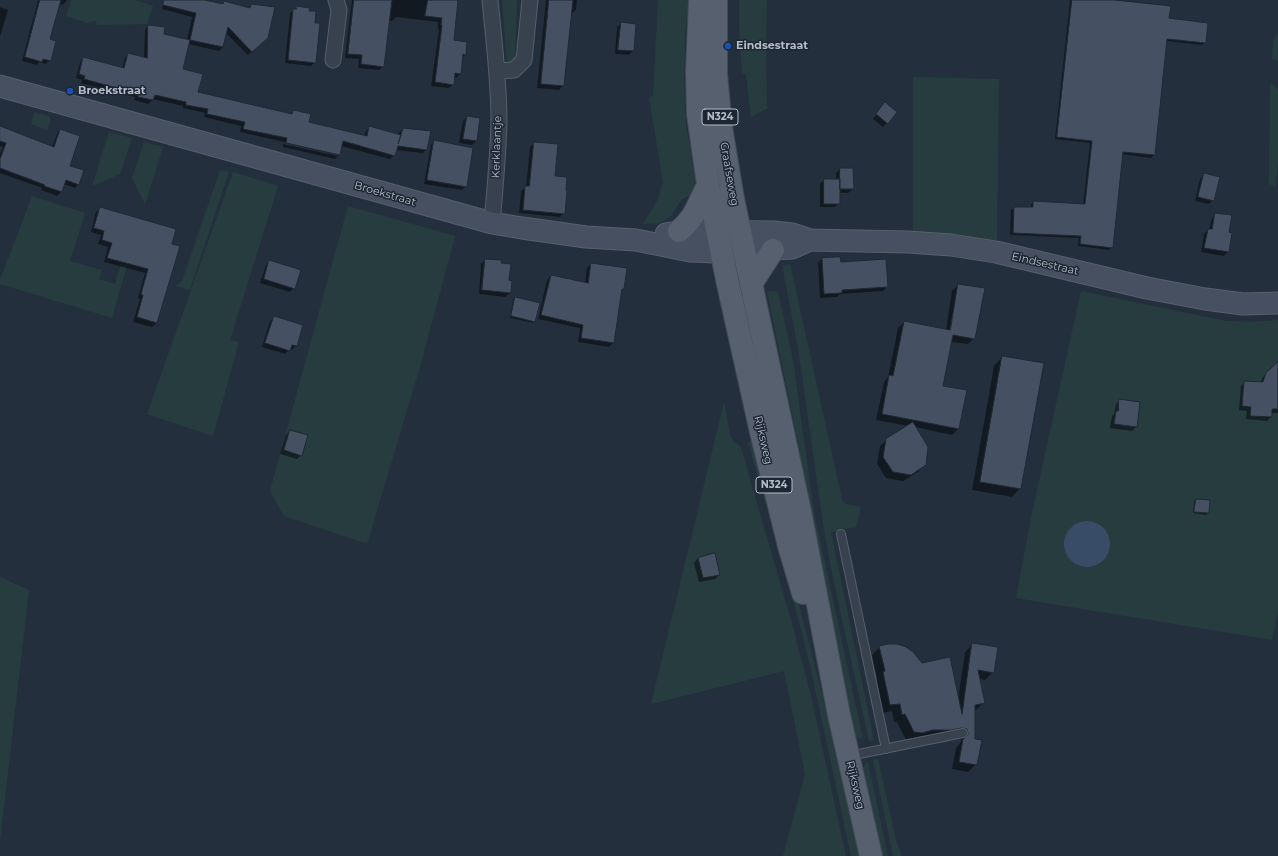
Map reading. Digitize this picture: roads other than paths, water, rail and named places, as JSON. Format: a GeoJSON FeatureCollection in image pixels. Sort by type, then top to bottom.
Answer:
{"type":"FeatureCollection","features":[{"type":"Feature","properties":{"kind":"main road","name":"Graafseweg"},"geometry":{"type":"LineString","coordinates":[[700,0],[697,72],[698,114],[708,185],[720,242]]}},
{"type":"Feature","properties":{"kind":"main road","name":"Graafseweg"},"geometry":{"type":"LineString","coordinates":[[716,0],[716,74],[721,127],[742,241]]}},
{"type":"Feature","properties":{"kind":"main road","name":"Broekstraat"},"geometry":{"type":"LineString","coordinates":[[0,86],[492,223],[586,237],[636,240],[684,251],[720,242]]}},
{"type":"Feature","properties":{"kind":"main road"},"geometry":{"type":"LineString","coordinates":[[679,231],[696,213],[708,185]]}},
{"type":"Feature","properties":{"kind":"main road","name":"Broekstraat"},"geometry":{"type":"LineString","coordinates":[[636,240],[679,231],[720,242]]}},
{"type":"Feature","properties":{"kind":"main road","name":"Eindsestraat"},"geometry":{"type":"LineString","coordinates":[[742,241],[785,233],[810,240],[908,242],[951,245],[996,252],[1147,288],[1205,299],[1243,304],[1278,303]]}},
{"type":"Feature","properties":{"kind":"main road","name":"Eindsestraat"},"geometry":{"type":"LineString","coordinates":[[742,241],[773,250],[792,248],[810,240]]}},
{"type":"Feature","properties":{"kind":"main road"},"geometry":{"type":"LineString","coordinates":[[720,242],[742,241]]}},
{"type":"Feature","properties":{"kind":"main road","name":"Rijksweg"},"geometry":{"type":"LineString","coordinates":[[742,241],[801,516],[839,715],[871,856]]}},
{"type":"Feature","properties":{"kind":"main road","name":"Rijksweg"},"geometry":{"type":"LineString","coordinates":[[720,242],[761,432],[789,546],[839,715]]}},
{"type":"Feature","properties":{"kind":"main road"},"geometry":{"type":"LineString","coordinates":[[751,284],[773,250]]}},
{"type":"Feature","properties":{"kind":"street"},"geometry":{"type":"LineString","coordinates":[[333,60],[339,10],[336,0]]}},
{"type":"Feature","properties":{"kind":"street","name":"Kerklaantje"},"geometry":{"type":"LineString","coordinates":[[490,0],[497,71],[498,122],[495,194],[492,223]]}},
{"type":"Feature","properties":{"kind":"street"},"geometry":{"type":"LineString","coordinates":[[497,71],[514,70],[524,60],[530,0]]}},
{"type":"Feature","properties":{"kind":"lane"},"geometry":{"type":"LineString","coordinates":[[841,534],[886,749]]}},
{"type":"Feature","properties":{"kind":"lane"},"geometry":{"type":"LineString","coordinates":[[848,757],[963,733]]}},
{"type":"Feature","properties":{"kind":"water"},"geometry":{"type":"Polygon","coordinates":[[[1087,521],[1100,525],[1106,531],[1110,544],[1106,557],[1100,563],[1087,567],[1074,563],[1068,557],[1064,544],[1068,531],[1074,525],[1087,521]]]}},
{"type":"Feature","properties":{"kind":"place","name":"Eindsestraat"},"geometry":{"type":"Point","coordinates":[728,46]}},
{"type":"Feature","properties":{"kind":"place","name":"Broekstraat"},"geometry":{"type":"Point","coordinates":[70,91]}}]}
